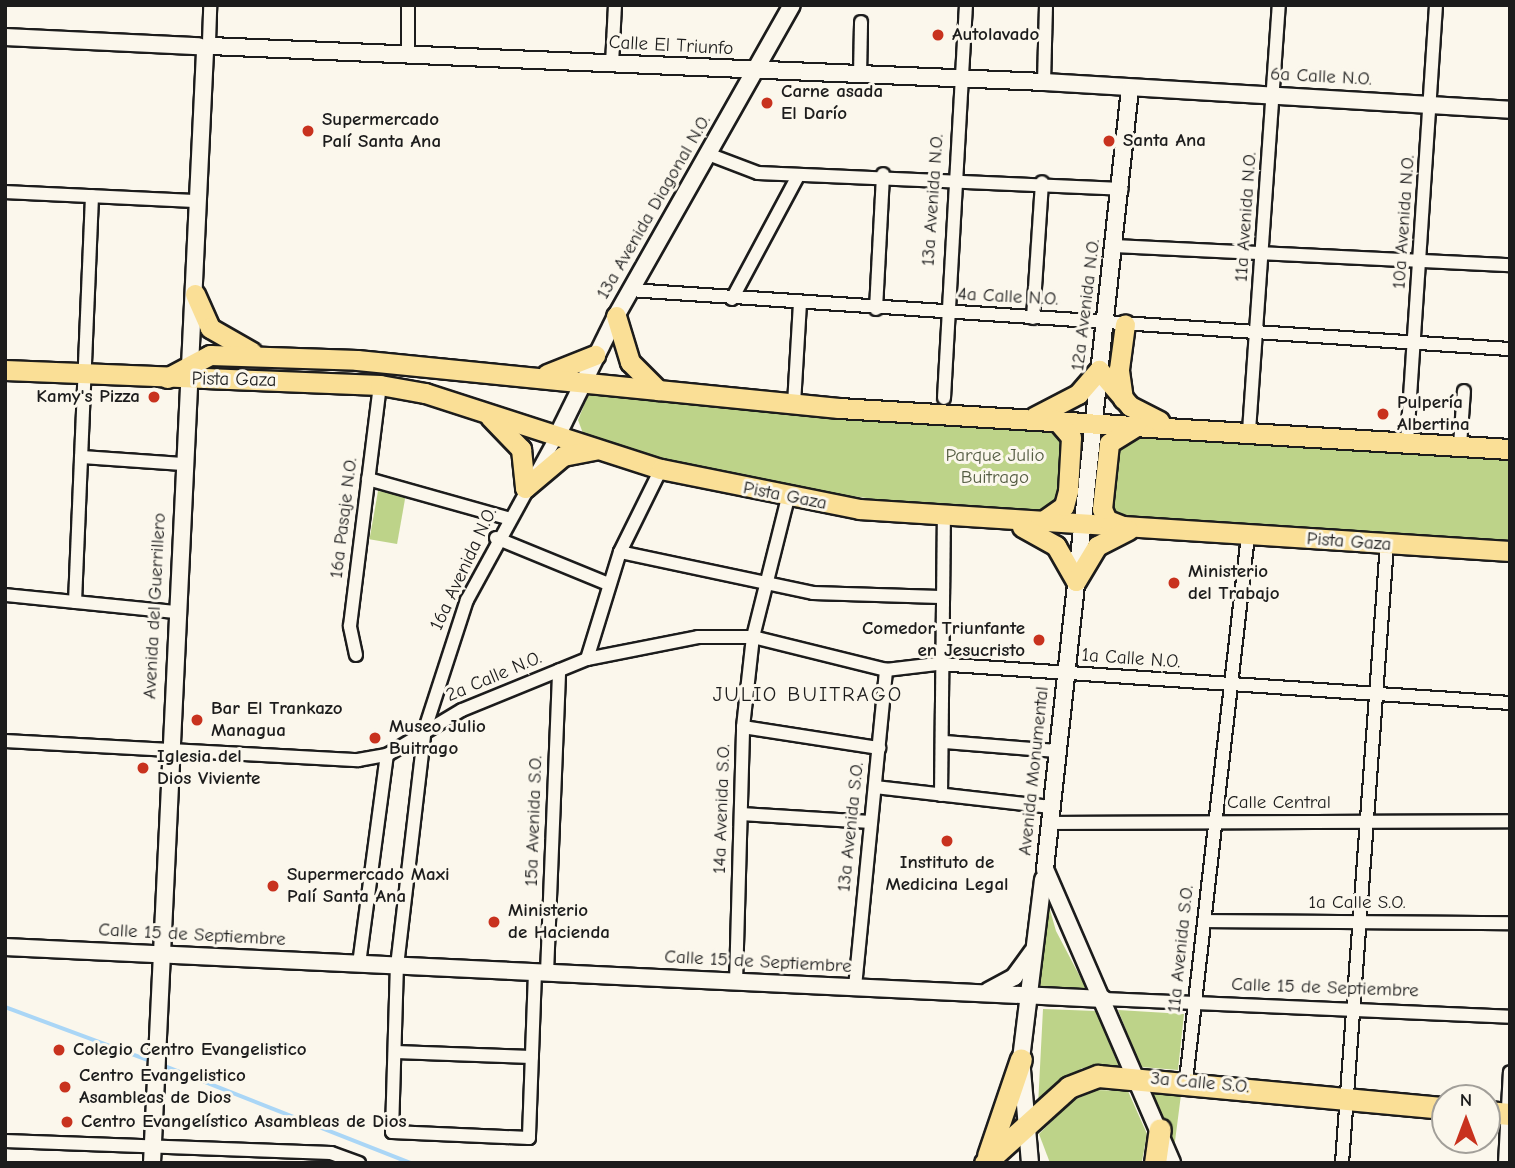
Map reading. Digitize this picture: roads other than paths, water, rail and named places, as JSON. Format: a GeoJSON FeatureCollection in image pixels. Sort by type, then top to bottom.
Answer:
{"type":"FeatureCollection","features":[{"type":"Feature","properties":{"kind":"highway"},"geometry":{"type":"LineString","coordinates":[[985,1163],[1003,1126],[1021,1059]]}},
{"type":"Feature","properties":{"kind":"highway","name":"3a Calle S.O."},"geometry":{"type":"LineString","coordinates":[[985,1163],[1023,1133],[1078,1082],[1138,1077],[1431,1107]]}},
{"type":"Feature","properties":{"kind":"highway"},"geometry":{"type":"LineString","coordinates":[[1155,1163],[1160,1129]]}},
{"type":"Feature","properties":{"kind":"main road"},"geometry":{"type":"LineString","coordinates":[[195,294],[210,328],[263,356]]}},
{"type":"Feature","properties":{"kind":"main road"},"geometry":{"type":"LineString","coordinates":[[616,316],[630,362],[658,390]]}},
{"type":"Feature","properties":{"kind":"main road"},"geometry":{"type":"LineString","coordinates":[[1124,400],[1119,369],[1125,324]]}},
{"type":"Feature","properties":{"kind":"main road","name":"Pista Gaza"},"geometry":{"type":"LineString","coordinates":[[190,372],[210,355],[263,356],[539,376],[794,404],[1510,449]]}},
{"type":"Feature","properties":{"kind":"main road"},"geometry":{"type":"LineString","coordinates":[[539,376],[595,355]]}},
{"type":"Feature","properties":{"kind":"main road"},"geometry":{"type":"LineString","coordinates":[[5,370],[84,375]]}},
{"type":"Feature","properties":{"kind":"main road"},"geometry":{"type":"LineString","coordinates":[[1031,418],[1078,394],[1099,370],[1124,400],[1169,426]]}},
{"type":"Feature","properties":{"kind":"main road","name":"Pista Gaza"},"geometry":{"type":"LineString","coordinates":[[84,375],[166,378],[190,372],[380,385],[558,433],[662,469],[788,498],[944,518],[1510,551]]}},
{"type":"Feature","properties":{"kind":"main road"},"geometry":{"type":"LineString","coordinates":[[477,409],[518,442],[525,488]]}},
{"type":"Feature","properties":{"kind":"main road"},"geometry":{"type":"LineString","coordinates":[[1040,523],[1064,506],[1068,491],[1071,437],[1056,420]]}},
{"type":"Feature","properties":{"kind":"main road"},"geometry":{"type":"LineString","coordinates":[[1134,528],[1107,520],[1102,509],[1109,443],[1144,425]]}},
{"type":"Feature","properties":{"kind":"main road"},"geometry":{"type":"LineString","coordinates":[[525,488],[567,453],[610,451]]}},
{"type":"Feature","properties":{"kind":"main road"},"geometry":{"type":"LineString","coordinates":[[1004,521],[1047,538],[1076,581],[1097,546],[1134,528]]}},
{"type":"Feature","properties":{"kind":"main road"},"geometry":{"type":"LineString","coordinates":[[1473,550],[1510,564]]}},
{"type":"Feature","properties":{"kind":"street","name":"Avenida del Guerrillero"},"geometry":{"type":"LineString","coordinates":[[202,5],[205,45]]}},
{"type":"Feature","properties":{"kind":"street","name":"Avenida del Guerrillero"},"geometry":{"type":"LineString","coordinates":[[152,1155],[174,612],[195,294],[205,45],[210,5]]}},
{"type":"Feature","properties":{"kind":"street"},"geometry":{"type":"LineString","coordinates":[[408,5],[408,56]]}},
{"type":"Feature","properties":{"kind":"street"},"geometry":{"type":"LineString","coordinates":[[612,64],[615,5]]}},
{"type":"Feature","properties":{"kind":"street","name":"13a Avenida Diagonal N.O."},"geometry":{"type":"LineString","coordinates":[[558,433],[630,290],[792,5]]}},
{"type":"Feature","properties":{"kind":"street","name":"13a Avenida N.O."},"geometry":{"type":"LineString","coordinates":[[944,398],[952,178],[963,79],[966,5]]}},
{"type":"Feature","properties":{"kind":"street"},"geometry":{"type":"LineString","coordinates":[[1044,82],[1046,5]]}},
{"type":"Feature","properties":{"kind":"street","name":"11a Avenida N.O."},"geometry":{"type":"LineString","coordinates":[[1249,431],[1279,5]]}},
{"type":"Feature","properties":{"kind":"street","name":"10a Avenida N.O."},"geometry":{"type":"LineString","coordinates":[[1407,442],[1432,104],[1436,5]]}},
{"type":"Feature","properties":{"kind":"street"},"geometry":{"type":"LineString","coordinates":[[860,76],[861,22]]}},
{"type":"Feature","properties":{"kind":"street","name":"Calle El Triunfo"},"geometry":{"type":"LineString","coordinates":[[5,37],[755,72],[1044,82],[1130,89]]}},
{"type":"Feature","properties":{"kind":"street","name":"6a Calle N.O."},"geometry":{"type":"LineString","coordinates":[[1130,89],[1510,110]]}},
{"type":"Feature","properties":{"kind":"street","name":"12a Avenida N.O."},"geometry":{"type":"LineString","coordinates":[[1082,526],[1122,189],[1130,89]]}},
{"type":"Feature","properties":{"kind":"street"},"geometry":{"type":"LineString","coordinates":[[708,154],[758,173],[798,176],[883,174],[1122,189]]}},
{"type":"Feature","properties":{"kind":"street"},"geometry":{"type":"LineString","coordinates":[[876,309],[883,174]]}},
{"type":"Feature","properties":{"kind":"street"},"geometry":{"type":"LineString","coordinates":[[732,299],[798,176]]}},
{"type":"Feature","properties":{"kind":"street"},"geometry":{"type":"LineString","coordinates":[[1033,318],[1042,182]]}},
{"type":"Feature","properties":{"kind":"street"},"geometry":{"type":"LineString","coordinates":[[5,192],[199,201]]}},
{"type":"Feature","properties":{"kind":"street"},"geometry":{"type":"LineString","coordinates":[[75,602],[92,197]]}},
{"type":"Feature","properties":{"kind":"street"},"geometry":{"type":"LineString","coordinates":[[1115,246],[1510,265]]}},
{"type":"Feature","properties":{"kind":"street","name":"4a Calle N.O."},"geometry":{"type":"LineString","coordinates":[[630,290],[800,304],[1510,349]]}},
{"type":"Feature","properties":{"kind":"street"},"geometry":{"type":"LineString","coordinates":[[794,404],[800,304]]}},
{"type":"Feature","properties":{"kind":"street","name":"16a Pasaje N.O."},"geometry":{"type":"LineString","coordinates":[[356,655],[350,626],[380,385]]}},
{"type":"Feature","properties":{"kind":"street"},"geometry":{"type":"LineString","coordinates":[[1460,446],[1464,391]]}},
{"type":"Feature","properties":{"kind":"street","name":"16a Avenida N.O."},"geometry":{"type":"LineString","coordinates":[[395,1052],[397,966],[425,729],[457,625],[496,538],[558,433]]}},
{"type":"Feature","properties":{"kind":"street"},"geometry":{"type":"LineString","coordinates":[[81,457],[184,464]]}},
{"type":"Feature","properties":{"kind":"street"},"geometry":{"type":"LineString","coordinates":[[587,659],[620,552],[662,469]]}},
{"type":"Feature","properties":{"kind":"street"},"geometry":{"type":"LineString","coordinates":[[368,478],[507,518]]}},
{"type":"Feature","properties":{"kind":"street","name":"14a Avenida S.O."},"geometry":{"type":"LineString","coordinates":[[736,982],[743,727],[753,637],[788,498]]}},
{"type":"Feature","properties":{"kind":"street"},"geometry":{"type":"LineString","coordinates":[[941,794],[945,742],[937,664],[944,518]]}},
{"type":"Feature","properties":{"kind":"street","name":"Avenida Monumental"},"geometry":{"type":"LineString","coordinates":[[1082,526],[1045,869],[1054,901],[1104,999],[1172,1163]]}},
{"type":"Feature","properties":{"kind":"street"},"geometry":{"type":"LineString","coordinates":[[1214,822],[1248,535]]}},
{"type":"Feature","properties":{"kind":"street"},"geometry":{"type":"LineString","coordinates":[[496,538],[608,584]]}},
{"type":"Feature","properties":{"kind":"street"},"geometry":{"type":"LineString","coordinates":[[1342,1163],[1356,1010],[1387,544]]}},
{"type":"Feature","properties":{"kind":"street"},"geometry":{"type":"LineString","coordinates":[[620,552],[813,593],[940,597]]}},
{"type":"Feature","properties":{"kind":"street"},"geometry":{"type":"LineString","coordinates":[[5,595],[174,612]]}},
{"type":"Feature","properties":{"kind":"street","name":"1a Calle N.O."},"geometry":{"type":"LineString","coordinates":[[753,637],[886,670],[937,664],[1510,703]]}},
{"type":"Feature","properties":{"kind":"street","name":"2a Calle N.O."},"geometry":{"type":"LineString","coordinates":[[5,741],[358,760],[387,755],[425,729],[587,659],[655,641],[753,637]]}},
{"type":"Feature","properties":{"kind":"street","name":"15a Avenida S.O."},"geometry":{"type":"LineString","coordinates":[[395,1052],[392,1132],[435,1136],[529,1138],[531,1057],[541,973],[559,670]]}},
{"type":"Feature","properties":{"kind":"street","name":"13a Avenida S.O."},"geometry":{"type":"LineString","coordinates":[[855,987],[886,670]]}},
{"type":"Feature","properties":{"kind":"street"},"geometry":{"type":"LineString","coordinates":[[743,727],[879,748]]}},
{"type":"Feature","properties":{"kind":"street"},"geometry":{"type":"LineString","coordinates":[[945,742],[1057,751]]}},
{"type":"Feature","properties":{"kind":"street"},"geometry":{"type":"LineString","coordinates":[[359,964],[387,755]]}},
{"type":"Feature","properties":{"kind":"street","name":"Calle Central"},"geometry":{"type":"LineString","coordinates":[[875,787],[941,794],[1050,815],[1214,822],[1510,821]]}},
{"type":"Feature","properties":{"kind":"street"},"geometry":{"type":"LineString","coordinates":[[741,814],[871,822]]}},
{"type":"Feature","properties":{"kind":"street","name":"11a Avenida S.O."},"geometry":{"type":"LineString","coordinates":[[1186,1081],[1214,822]]}},
{"type":"Feature","properties":{"kind":"street"},"geometry":{"type":"LineString","coordinates":[[1030,1163],[1023,1133],[1021,1059],[1045,869]]}},
{"type":"Feature","properties":{"kind":"street","name":"1a Calle S.O."},"geometry":{"type":"LineString","coordinates":[[1204,921],[1510,923]]}},
{"type":"Feature","properties":{"kind":"street"},"geometry":{"type":"LineString","coordinates":[[980,994],[1018,973],[1036,939]]}},
{"type":"Feature","properties":{"kind":"street","name":"Calle 15 de Septiembre"},"geometry":{"type":"LineString","coordinates":[[5,947],[1510,1017]]}},
{"type":"Feature","properties":{"kind":"street"},"geometry":{"type":"LineString","coordinates":[[395,1052],[531,1057]]}},
{"type":"Feature","properties":{"kind":"street"},"geometry":{"type":"LineString","coordinates":[[1505,1163],[1501,1113],[1510,1073]]}},
{"type":"Feature","properties":{"kind":"street"},"geometry":{"type":"LineString","coordinates":[[5,1141],[152,1155],[331,1153],[359,1163]]}},
{"type":"Feature","properties":{"kind":"waterway"},"geometry":{"type":"LineString","coordinates":[[5,1007],[151,1061]]}},
{"type":"Feature","properties":{"kind":"waterway"},"geometry":{"type":"LineString","coordinates":[[162,1065],[411,1163]]}},
{"type":"Feature","properties":{"kind":"place","name":"Autolavado"},"geometry":{"type":"Point","coordinates":[938,35]}},
{"type":"Feature","properties":{"kind":"place","name":"Carne asada El Darío"},"geometry":{"type":"Point","coordinates":[767,103]}},
{"type":"Feature","properties":{"kind":"place","name":"Supermercado Palí Santa Ana"},"geometry":{"type":"Point","coordinates":[308,131]}},
{"type":"Feature","properties":{"kind":"place","name":"Santa Ana"},"geometry":{"type":"Point","coordinates":[1109,141]}},
{"type":"Feature","properties":{"kind":"place","name":"Kamy's Pizza"},"geometry":{"type":"Point","coordinates":[154,397]}},
{"type":"Feature","properties":{"kind":"place","name":"Pulpería Albertina"},"geometry":{"type":"Point","coordinates":[1383,414]}},
{"type":"Feature","properties":{"kind":"place","name":"Ministerio del Trabajo"},"geometry":{"type":"Point","coordinates":[1174,583]}},
{"type":"Feature","properties":{"kind":"place","name":"Comedor Triunfante en Jesucristo"},"geometry":{"type":"Point","coordinates":[1039,640]}},
{"type":"Feature","properties":{"kind":"place","name":"Bar El Trankazo Managua"},"geometry":{"type":"Point","coordinates":[197,720]}},
{"type":"Feature","properties":{"kind":"place","name":"Museo Julio Buitrago"},"geometry":{"type":"Point","coordinates":[375,738]}},
{"type":"Feature","properties":{"kind":"place","name":"Iglesia del Dios Viviente"},"geometry":{"type":"Point","coordinates":[143,768]}},
{"type":"Feature","properties":{"kind":"place","name":"Instituto de Medicina Legal"},"geometry":{"type":"Point","coordinates":[947,841]}},
{"type":"Feature","properties":{"kind":"place","name":"Supermercado Maxi Palí Santa Ana"},"geometry":{"type":"Point","coordinates":[273,886]}},
{"type":"Feature","properties":{"kind":"place","name":"Ministerio de Hacienda"},"geometry":{"type":"Point","coordinates":[494,922]}},
{"type":"Feature","properties":{"kind":"place","name":"Colegio Centro Evangelistico"},"geometry":{"type":"Point","coordinates":[59,1050]}},
{"type":"Feature","properties":{"kind":"place","name":"Centro Evangelistico Asambleas de Dios"},"geometry":{"type":"Point","coordinates":[65,1087]}},
{"type":"Feature","properties":{"kind":"place","name":"Centro Evangelístico Asambleas de Dios"},"geometry":{"type":"Point","coordinates":[67,1122]}},
{"type":"Feature","properties":{"kind":"district","name":"JULIO BUITRAGO"},"geometry":{"type":"Point","coordinates":[808,694]}},
{"type":"Feature","properties":{"kind":"park label","name":"Parque Julio Buitrago"},"geometry":{"type":"Point","coordinates":[995,467]}}]}
